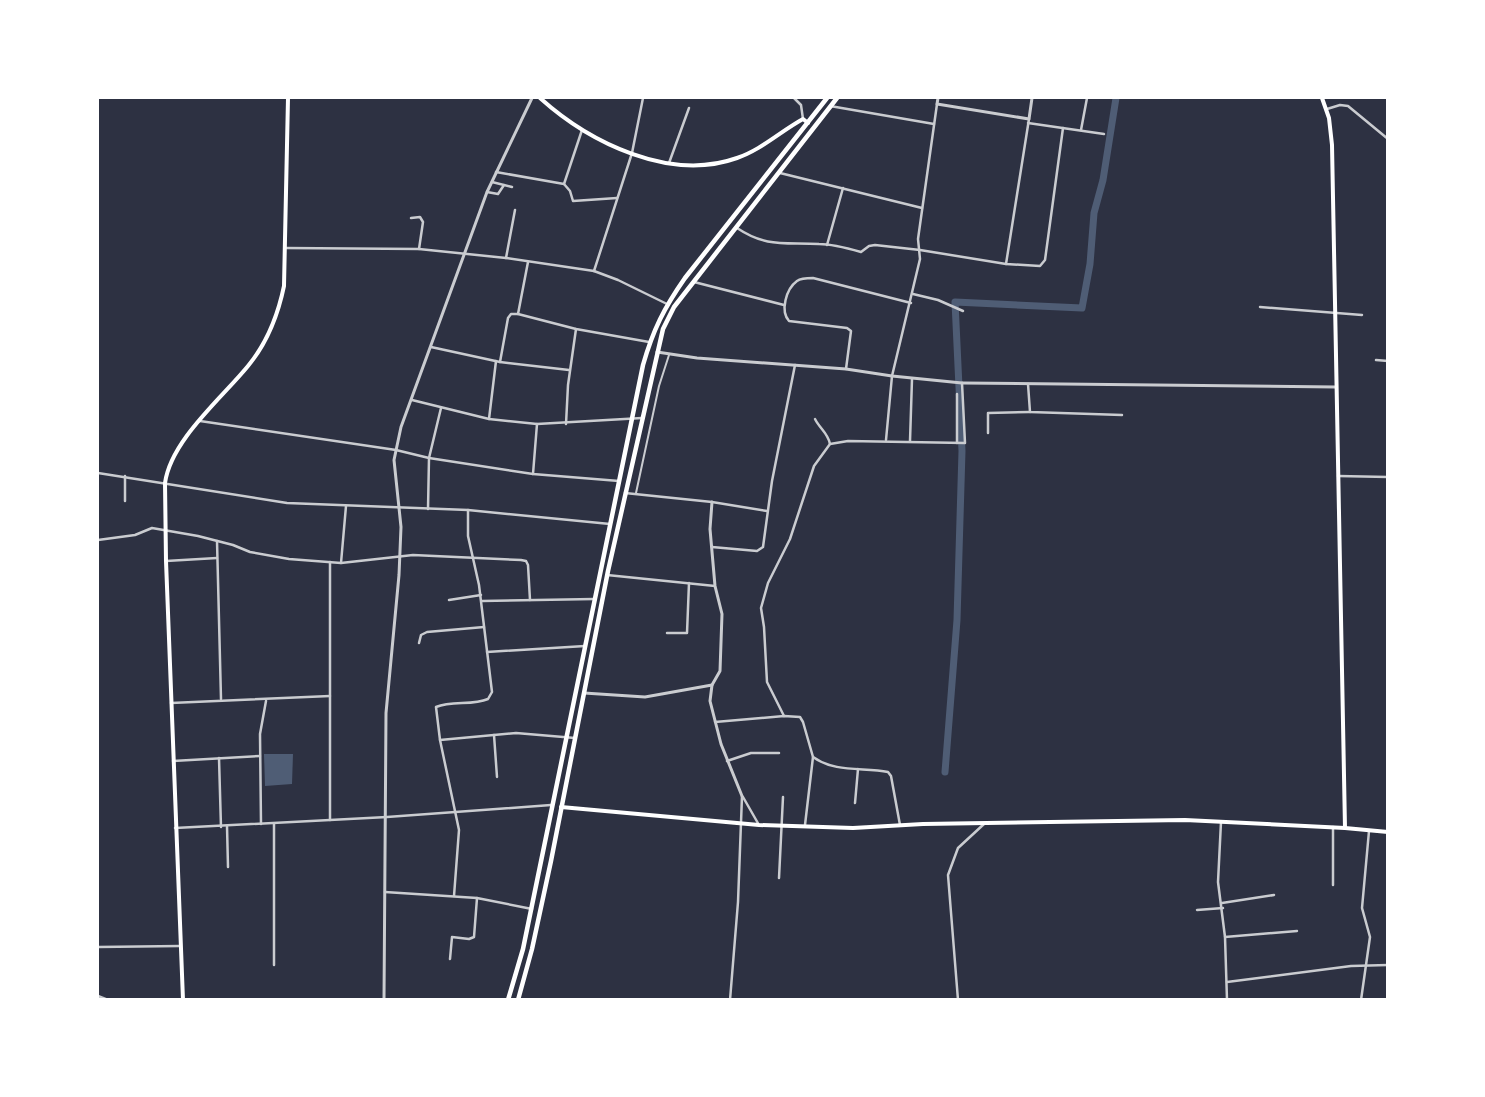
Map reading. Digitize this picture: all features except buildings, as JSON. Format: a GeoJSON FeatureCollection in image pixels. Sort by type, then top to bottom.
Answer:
{"type":"FeatureCollection","features":[{"type":"Feature","properties":{"kind":"main road"},"geometry":{"type":"LineString","coordinates":[[183,1000],[175,828],[165,483],[167,470],[174,454],[249,365],[270,331],[284,286],[288,98]]}},
{"type":"Feature","properties":{"kind":"main road"},"geometry":{"type":"LineString","coordinates":[[540,98],[583,129],[632,153],[669,163],[701,166],[736,159],[749,153],[803,119],[808,123]]}},
{"type":"Feature","properties":{"kind":"main road"},"geometry":{"type":"LineString","coordinates":[[508,1000],[516,978],[532,909],[594,599],[649,342],[667,304],[827,98]]}},
{"type":"Feature","properties":{"kind":"main road"},"geometry":{"type":"LineString","coordinates":[[518,1000],[533,943],[625,493],[656,352],[668,317],[693,282],[837,98]]}},
{"type":"Feature","properties":{"kind":"main road"},"geometry":{"type":"LineString","coordinates":[[1322,98],[1327,109],[1332,145],[1345,828]]}},
{"type":"Feature","properties":{"kind":"main road"},"geometry":{"type":"LineString","coordinates":[[711,245],[718,250]]}},
{"type":"Feature","properties":{"kind":"main road"},"geometry":{"type":"LineString","coordinates":[[602,563],[610,565]]}},
{"type":"Feature","properties":{"kind":"main road"},"geometry":{"type":"LineString","coordinates":[[561,808],[742,824],[852,828],[986,823],[1221,821],[1388,832]]}},
{"type":"Feature","properties":{"kind":"street"},"geometry":{"type":"LineString","coordinates":[[384,1000],[387,817],[386,714],[400,557],[400,507],[395,464],[396,450],[401,427],[487,192],[532,98]]}},
{"type":"Feature","properties":{"kind":"street"},"geometry":{"type":"LineString","coordinates":[[594,271],[632,153],[643,98]]}},
{"type":"Feature","properties":{"kind":"street"},"geometry":{"type":"LineString","coordinates":[[794,98],[801,105],[803,119]]}},
{"type":"Feature","properties":{"kind":"street"},"geometry":{"type":"LineString","coordinates":[[886,440],[892,376],[920,259],[918,239],[938,98]]}},
{"type":"Feature","properties":{"kind":"street"},"geometry":{"type":"LineString","coordinates":[[1006,264],[1032,98]]}},
{"type":"Feature","properties":{"kind":"street"},"geometry":{"type":"LineString","coordinates":[[1081,130],[1087,98]]}},
{"type":"Feature","properties":{"kind":"street"},"geometry":{"type":"LineString","coordinates":[[937,104],[1104,134]]}},
{"type":"Feature","properties":{"kind":"street"},"geometry":{"type":"LineString","coordinates":[[1327,109],[1340,105],[1348,106],[1388,139]]}},
{"type":"Feature","properties":{"kind":"street"},"geometry":{"type":"LineString","coordinates":[[830,106],[934,124]]}},
{"type":"Feature","properties":{"kind":"street"},"geometry":{"type":"LineString","coordinates":[[669,163],[689,108]]}},
{"type":"Feature","properties":{"kind":"street"},"geometry":{"type":"LineString","coordinates":[[736,227],[760,241],[789,244],[828,244],[861,252],[869,246],[875,245],[1035,267],[1043,264],[1063,128]]}},
{"type":"Feature","properties":{"kind":"street"},"geometry":{"type":"LineString","coordinates":[[564,184],[583,129]]}},
{"type":"Feature","properties":{"kind":"street"},"geometry":{"type":"LineString","coordinates":[[496,172],[564,184],[570,191],[573,201],[617,198]]}},
{"type":"Feature","properties":{"kind":"street"},"geometry":{"type":"LineString","coordinates":[[778,173],[922,208]]}},
{"type":"Feature","properties":{"kind":"street"},"geometry":{"type":"LineString","coordinates":[[492,182],[512,188]]}},
{"type":"Feature","properties":{"kind":"street"},"geometry":{"type":"LineString","coordinates":[[487,192],[498,194],[504,185]]}},
{"type":"Feature","properties":{"kind":"street"},"geometry":{"type":"LineString","coordinates":[[828,244],[843,188]]}},
{"type":"Feature","properties":{"kind":"street"},"geometry":{"type":"LineString","coordinates":[[506,258],[515,210]]}},
{"type":"Feature","properties":{"kind":"street"},"geometry":{"type":"LineString","coordinates":[[411,218],[420,218],[423,222],[419,249]]}},
{"type":"Feature","properties":{"kind":"street"},"geometry":{"type":"LineString","coordinates":[[285,248],[419,249],[506,258],[594,271],[618,280],[667,304]]}},
{"type":"Feature","properties":{"kind":"street"},"geometry":{"type":"LineString","coordinates":[[518,314],[528,262]]}},
{"type":"Feature","properties":{"kind":"street"},"geometry":{"type":"LineString","coordinates":[[846,368],[851,331],[847,328],[789,321],[784,313],[784,305],[792,287],[798,281],[813,278],[910,304]]}},
{"type":"Feature","properties":{"kind":"street"},"geometry":{"type":"LineString","coordinates":[[693,282],[784,305]]}},
{"type":"Feature","properties":{"kind":"street"},"geometry":{"type":"LineString","coordinates":[[913,294],[962,309]]}},
{"type":"Feature","properties":{"kind":"street"},"geometry":{"type":"LineString","coordinates":[[1260,307],[1362,315]]}},
{"type":"Feature","properties":{"kind":"street"},"geometry":{"type":"LineString","coordinates":[[489,419],[498,362],[508,318],[511,314],[518,314],[576,329],[649,342]]}},
{"type":"Feature","properties":{"kind":"street"},"geometry":{"type":"LineString","coordinates":[[566,424],[569,370],[576,329]]}},
{"type":"Feature","properties":{"kind":"street"},"geometry":{"type":"LineString","coordinates":[[431,347],[498,362],[569,370]]}},
{"type":"Feature","properties":{"kind":"street"},"geometry":{"type":"LineString","coordinates":[[656,352],[720,360],[846,368],[912,379],[962,383],[1336,387]]}},
{"type":"Feature","properties":{"kind":"street"},"geometry":{"type":"LineString","coordinates":[[636,494],[659,386],[670,354]]}},
{"type":"Feature","properties":{"kind":"street"},"geometry":{"type":"LineString","coordinates":[[1376,360],[1388,360]]}},
{"type":"Feature","properties":{"kind":"street"},"geometry":{"type":"LineString","coordinates":[[712,548],[761,551],[795,365]]}},
{"type":"Feature","properties":{"kind":"street"},"geometry":{"type":"LineString","coordinates":[[910,441],[912,379]]}},
{"type":"Feature","properties":{"kind":"street"},"geometry":{"type":"LineString","coordinates":[[958,443],[962,383]]}},
{"type":"Feature","properties":{"kind":"street"},"geometry":{"type":"LineString","coordinates":[[1028,384],[1030,412]]}},
{"type":"Feature","properties":{"kind":"street"},"geometry":{"type":"LineString","coordinates":[[784,716],[766,682],[764,627],[761,608],[768,583],[790,539],[814,466],[830,444],[848,441],[886,440],[964,443],[957,394]]}},
{"type":"Feature","properties":{"kind":"street"},"geometry":{"type":"LineString","coordinates":[[412,400],[489,419],[538,424],[566,424],[642,418]]}},
{"type":"Feature","properties":{"kind":"street"},"geometry":{"type":"LineString","coordinates":[[428,509],[429,458],[441,408]]}},
{"type":"Feature","properties":{"kind":"street"},"geometry":{"type":"LineString","coordinates":[[988,433],[988,413],[1030,412],[1122,415]]}},
{"type":"Feature","properties":{"kind":"street"},"geometry":{"type":"LineString","coordinates":[[815,419],[820,428],[828,434],[830,444]]}},
{"type":"Feature","properties":{"kind":"street"},"geometry":{"type":"LineString","coordinates":[[200,421],[396,450],[429,458],[533,474],[619,481]]}},
{"type":"Feature","properties":{"kind":"street"},"geometry":{"type":"LineString","coordinates":[[533,474],[538,424]]}},
{"type":"Feature","properties":{"kind":"street"},"geometry":{"type":"LineString","coordinates":[[98,473],[287,503],[468,510],[610,524]]}},
{"type":"Feature","properties":{"kind":"street"},"geometry":{"type":"LineString","coordinates":[[125,476],[125,501]]}},
{"type":"Feature","properties":{"kind":"street"},"geometry":{"type":"LineString","coordinates":[[1338,476],[1388,477]]}},
{"type":"Feature","properties":{"kind":"street"},"geometry":{"type":"LineString","coordinates":[[625,493],[712,502],[767,511]]}},
{"type":"Feature","properties":{"kind":"street"},"geometry":{"type":"LineString","coordinates":[[712,502],[712,548],[715,586],[722,614],[720,671],[712,685],[710,701],[714,722],[727,761],[742,796],[759,825]]}},
{"type":"Feature","properties":{"kind":"street"},"geometry":{"type":"LineString","coordinates":[[341,563],[346,506]]}},
{"type":"Feature","properties":{"kind":"street"},"geometry":{"type":"LineString","coordinates":[[454,896],[454,871],[460,836],[440,740],[435,712],[436,706],[443,704],[480,703],[491,695],[482,601],[468,536],[468,510]]}},
{"type":"Feature","properties":{"kind":"street"},"geometry":{"type":"LineString","coordinates":[[98,540],[135,535],[152,528],[217,541],[268,556],[341,563],[413,555],[526,561],[530,600]]}},
{"type":"Feature","properties":{"kind":"street"},"geometry":{"type":"LineString","coordinates":[[217,541],[221,699]]}},
{"type":"Feature","properties":{"kind":"street"},"geometry":{"type":"LineString","coordinates":[[166,561],[217,558]]}},
{"type":"Feature","properties":{"kind":"street"},"geometry":{"type":"LineString","coordinates":[[330,562],[330,820]]}},
{"type":"Feature","properties":{"kind":"street"},"geometry":{"type":"LineString","coordinates":[[607,575],[715,586]]}},
{"type":"Feature","properties":{"kind":"street"},"geometry":{"type":"LineString","coordinates":[[667,633],[687,633],[689,582]]}},
{"type":"Feature","properties":{"kind":"street"},"geometry":{"type":"LineString","coordinates":[[449,600],[480,595]]}},
{"type":"Feature","properties":{"kind":"street"},"geometry":{"type":"LineString","coordinates":[[482,601],[594,599]]}},
{"type":"Feature","properties":{"kind":"street"},"geometry":{"type":"LineString","coordinates":[[419,643],[421,635],[427,632],[484,627]]}},
{"type":"Feature","properties":{"kind":"street"},"geometry":{"type":"LineString","coordinates":[[487,652],[585,646]]}},
{"type":"Feature","properties":{"kind":"street"},"geometry":{"type":"LineString","coordinates":[[584,693],[645,697],[712,685]]}},
{"type":"Feature","properties":{"kind":"street"},"geometry":{"type":"LineString","coordinates":[[171,703],[221,699],[266,700],[330,696]]}},
{"type":"Feature","properties":{"kind":"street"},"geometry":{"type":"LineString","coordinates":[[261,824],[261,728],[266,711],[266,700]]}},
{"type":"Feature","properties":{"kind":"street"},"geometry":{"type":"LineString","coordinates":[[714,722],[784,716],[797,716],[801,718],[813,758],[805,826]]}},
{"type":"Feature","properties":{"kind":"street"},"geometry":{"type":"LineString","coordinates":[[440,740],[516,733],[574,738]]}},
{"type":"Feature","properties":{"kind":"street"},"geometry":{"type":"LineString","coordinates":[[494,735],[497,777]]}},
{"type":"Feature","properties":{"kind":"street"},"geometry":{"type":"LineString","coordinates":[[727,761],[751,752],[779,753]]}},
{"type":"Feature","properties":{"kind":"street"},"geometry":{"type":"LineString","coordinates":[[173,761],[260,756]]}},
{"type":"Feature","properties":{"kind":"street"},"geometry":{"type":"LineString","coordinates":[[219,758],[221,827]]}},
{"type":"Feature","properties":{"kind":"street"},"geometry":{"type":"LineString","coordinates":[[813,758],[824,764],[858,770],[883,771],[891,776],[900,825]]}},
{"type":"Feature","properties":{"kind":"street"},"geometry":{"type":"LineString","coordinates":[[855,803],[858,770]]}},
{"type":"Feature","properties":{"kind":"street"},"geometry":{"type":"LineString","coordinates":[[730,1000],[742,824],[742,796]]}},
{"type":"Feature","properties":{"kind":"street"},"geometry":{"type":"LineString","coordinates":[[779,878],[784,825],[783,797]]}},
{"type":"Feature","properties":{"kind":"street"},"geometry":{"type":"LineString","coordinates":[[175,828],[387,817],[456,810],[553,804]]}},
{"type":"Feature","properties":{"kind":"street"},"geometry":{"type":"LineString","coordinates":[[1221,821],[1218,863],[1225,937],[1228,1000]]}},
{"type":"Feature","properties":{"kind":"street"},"geometry":{"type":"LineString","coordinates":[[958,1000],[948,875],[958,848],[986,823]]}},
{"type":"Feature","properties":{"kind":"street"},"geometry":{"type":"LineString","coordinates":[[274,824],[274,965]]}},
{"type":"Feature","properties":{"kind":"street"},"geometry":{"type":"LineString","coordinates":[[227,826],[228,867]]}},
{"type":"Feature","properties":{"kind":"street"},"geometry":{"type":"LineString","coordinates":[[1333,827],[1333,885]]}},
{"type":"Feature","properties":{"kind":"street"},"geometry":{"type":"LineString","coordinates":[[1361,1000],[1370,937],[1362,904],[1369,831]]}},
{"type":"Feature","properties":{"kind":"street"},"geometry":{"type":"LineString","coordinates":[[385,892],[477,898],[532,909]]}},
{"type":"Feature","properties":{"kind":"street"},"geometry":{"type":"LineString","coordinates":[[1222,903],[1274,895]]}},
{"type":"Feature","properties":{"kind":"street"},"geometry":{"type":"LineString","coordinates":[[450,959],[452,937],[469,939],[474,937],[477,898]]}},
{"type":"Feature","properties":{"kind":"street"},"geometry":{"type":"LineString","coordinates":[[1197,910],[1222,908]]}},
{"type":"Feature","properties":{"kind":"street"},"geometry":{"type":"LineString","coordinates":[[1225,937],[1297,931]]}},
{"type":"Feature","properties":{"kind":"street"},"geometry":{"type":"LineString","coordinates":[[98,947],[180,946]]}},
{"type":"Feature","properties":{"kind":"street"},"geometry":{"type":"LineString","coordinates":[[1227,982],[1365,965],[1388,965]]}},
{"type":"Feature","properties":{"kind":"street"},"geometry":{"type":"LineString","coordinates":[[98,996],[108,1000]]}},
{"type":"Feature","properties":{"kind":"water"},"geometry":{"type":"Polygon","coordinates":[[[264,754],[293,754],[292,784],[265,786],[264,754]]]}},
{"type":"Feature","properties":{"kind":"waterway"},"geometry":{"type":"LineString","coordinates":[[945,772],[957,620],[962,451],[955,302],[1082,308],[1090,264],[1094,213],[1103,180],[1116,98]]}}]}
